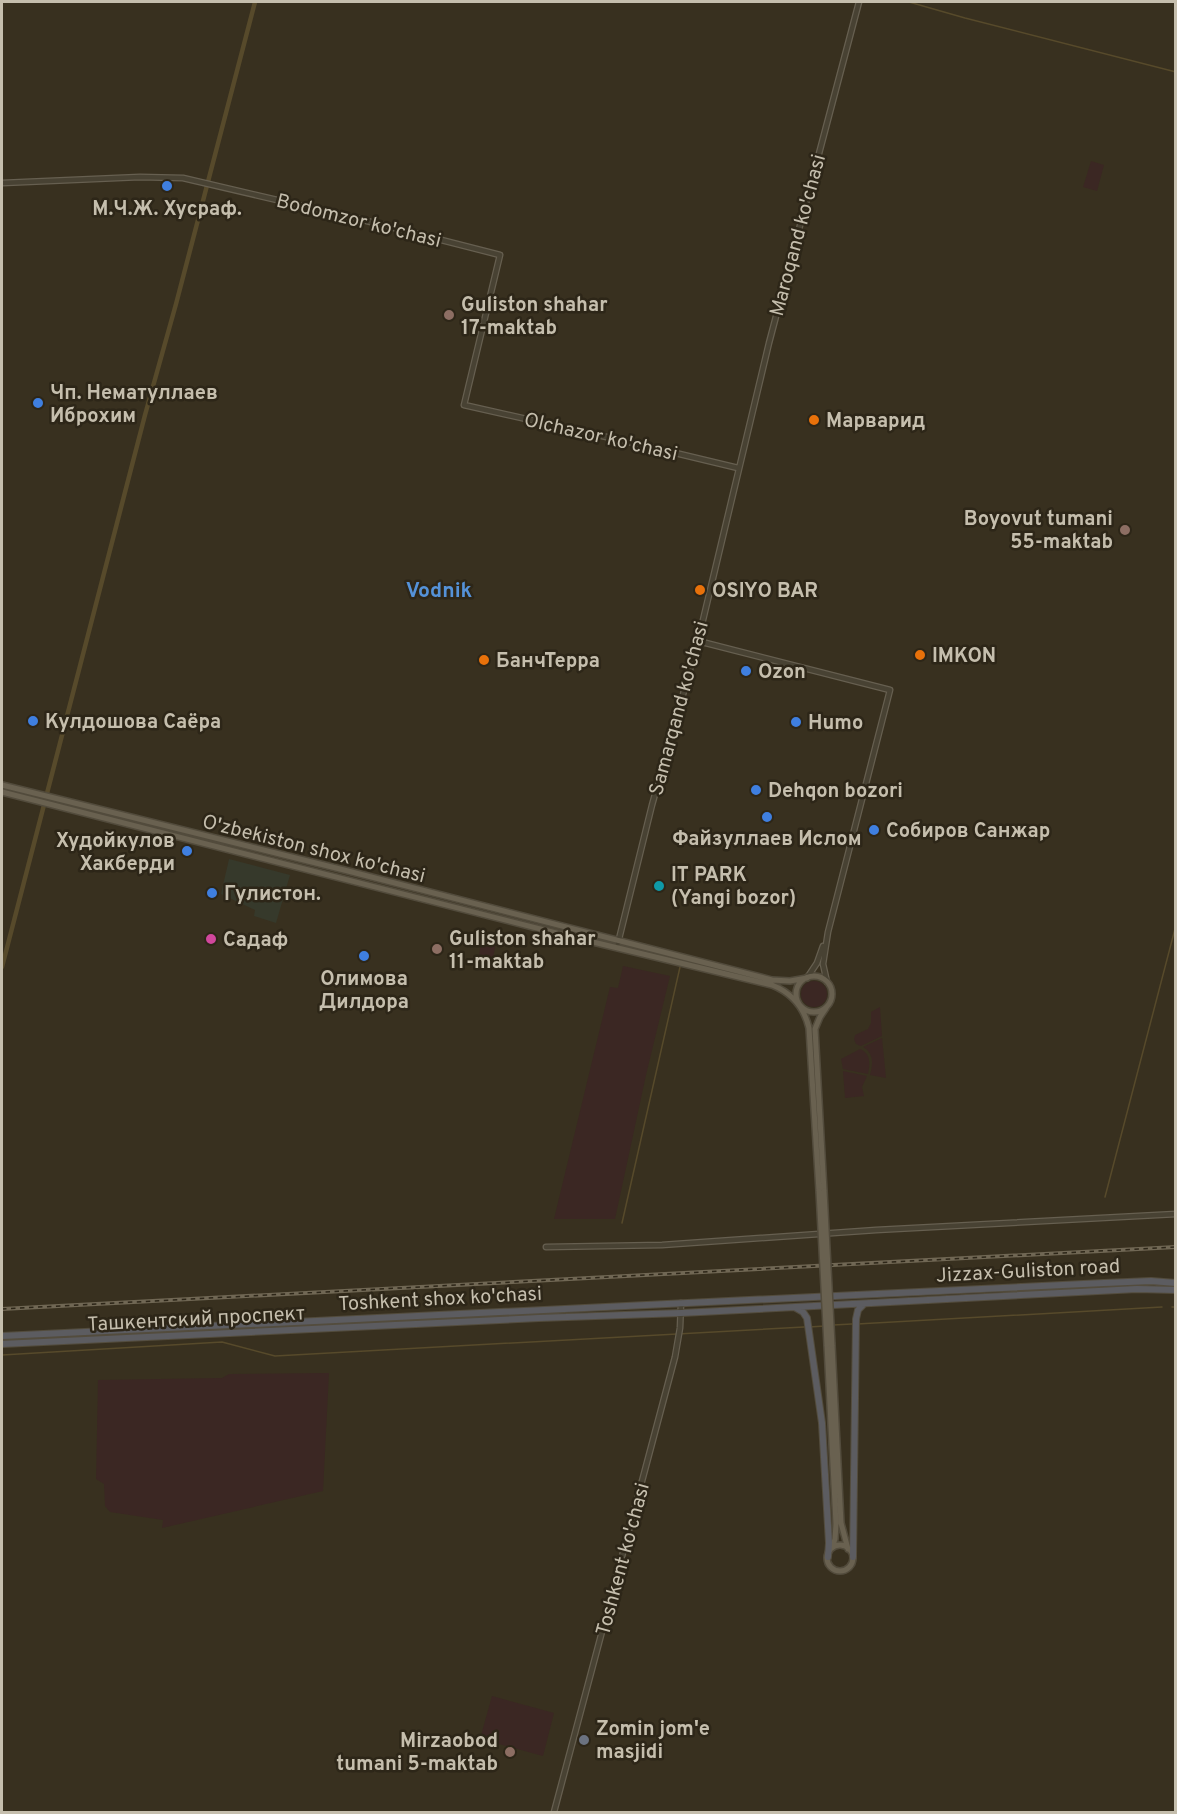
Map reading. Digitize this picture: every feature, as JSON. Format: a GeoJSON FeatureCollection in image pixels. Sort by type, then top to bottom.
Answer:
{"type":"FeatureCollection","features":[{"type":"Feature","properties":{"kind":"highway","name":"Jizzax-Guliston road"},"geometry":{"type":"LineString","coordinates":[[881,1294],[1151,1281],[1176,1282]]}},
{"type":"Feature","properties":{"kind":"highway","name":"Jizzax-Guliston road"},"geometry":{"type":"LineString","coordinates":[[864,1304],[1137,1289],[1176,1290]]}},
{"type":"Feature","properties":{"kind":"highway","name":"Toshkent shox ko'chasi"},"geometry":{"type":"LineString","coordinates":[[2,1336],[881,1294]]}},
{"type":"Feature","properties":{"kind":"highway"},"geometry":{"type":"LineString","coordinates":[[681,1313],[864,1304]]}},
{"type":"Feature","properties":{"kind":"highway"},"geometry":{"type":"LineString","coordinates":[[853,1557],[855,1329],[858,1310],[864,1304]]}},
{"type":"Feature","properties":{"kind":"highway"},"geometry":{"type":"LineString","coordinates":[[793,1307],[802,1312],[807,1321],[822,1423],[828,1557]]}},
{"type":"Feature","properties":{"kind":"highway","name":"Ташкентский проспект"},"geometry":{"type":"LineString","coordinates":[[2,1344],[681,1313]]}},
{"type":"Feature","properties":{"kind":"main road","name":"O'zbekiston shox ko'chasi"},"geometry":{"type":"LineString","coordinates":[[2,785],[40,798],[52,805],[616,948],[675,958]]}},
{"type":"Feature","properties":{"kind":"main road","name":"O'zbekiston shox ko'chasi"},"geometry":{"type":"LineString","coordinates":[[2,792],[54,798],[348,871],[675,958]]}},
{"type":"Feature","properties":{"kind":"main road"},"geometry":{"type":"LineString","coordinates":[[675,958],[778,981],[819,977],[827,982],[832,993],[830,1003],[819,1017],[815,1029],[836,1524],[836,1536],[828,1557],[832,1568],[840,1571],[849,1567],[853,1557],[848,1549],[841,1523],[829,1345]]}},
{"type":"Feature","properties":{"kind":"main road"},"geometry":{"type":"LineString","coordinates":[[691,962],[777,988],[789,994],[805,1013],[809,1028],[822,1191]]}},
{"type":"Feature","properties":{"kind":"main road"},"geometry":{"type":"LineString","coordinates":[[807,978],[801,981],[796,990],[800,1006],[812,1012],[826,1008]]}},
{"type":"Feature","properties":{"kind":"main road"},"geometry":{"type":"LineString","coordinates":[[832,1548],[841,1546],[848,1549]]}},
{"type":"Feature","properties":{"kind":"street","name":"Maroqand ko'chasi"},"geometry":{"type":"LineString","coordinates":[[738,468],[859,2]]}},
{"type":"Feature","properties":{"kind":"street","name":"Bodomzor ko'chasi"},"geometry":{"type":"LineString","coordinates":[[2,183],[140,177],[183,178],[500,255],[464,405]]}},
{"type":"Feature","properties":{"kind":"street","name":"Olchazor ko'chasi"},"geometry":{"type":"LineString","coordinates":[[464,405],[738,468]]}},
{"type":"Feature","properties":{"kind":"street","name":"Samarqand ko'chasi"},"geometry":{"type":"LineString","coordinates":[[616,948],[652,805],[698,641],[738,468]]}},
{"type":"Feature","properties":{"kind":"street"},"geometry":{"type":"LineString","coordinates":[[698,641],[890,690],[828,932],[817,963],[807,978]]}},
{"type":"Feature","properties":{"kind":"street"},"geometry":{"type":"LineString","coordinates":[[827,982],[823,964],[828,932]]}},
{"type":"Feature","properties":{"kind":"street"},"geometry":{"type":"LineString","coordinates":[[546,1247],[662,1245],[876,1230],[1176,1214]]}},
{"type":"Feature","properties":{"kind":"street","name":"Toshkent ko'chasi"},"geometry":{"type":"LineString","coordinates":[[554,1812],[679,1337],[681,1303]]}},
{"type":"Feature","properties":{"kind":"shaded area"},"geometry":{"type":"Polygon","coordinates":[[[1091,161],[1104,165],[1097,191],[1083,187],[1091,161]]]}},
{"type":"Feature","properties":{"kind":"shaded area"},"geometry":{"type":"Polygon","coordinates":[[[229,859],[290,875],[276,923],[254,916],[255,910],[221,894],[229,859]]]}},
{"type":"Feature","properties":{"kind":"shaded area"},"geometry":{"type":"Polygon","coordinates":[[[483,934],[497,937],[492,963],[478,960],[483,934]]]}},
{"type":"Feature","properties":{"kind":"shaded area"},"geometry":{"type":"Polygon","coordinates":[[[623,966],[670,976],[615,1219],[554,1219],[610,987],[618,988],[623,966]]]}},
{"type":"Feature","properties":{"kind":"shaded area"},"geometry":{"type":"Polygon","coordinates":[[[814,981],[823,985],[827,994],[823,1003],[814,1007],[805,1003],[801,994],[805,985],[814,981]]]}},
{"type":"Feature","properties":{"kind":"shaded area"},"geometry":{"type":"Polygon","coordinates":[[[880,1007],[882,1036],[861,1046],[856,1044],[855,1035],[868,1029],[871,1023],[871,1012],[880,1007]]]}},
{"type":"Feature","properties":{"kind":"shaded area"},"geometry":{"type":"Polygon","coordinates":[[[882,1038],[886,1078],[870,1075],[872,1059],[867,1049],[863,1047],[882,1038]]]}},
{"type":"Feature","properties":{"kind":"shaded area"},"geometry":{"type":"Polygon","coordinates":[[[860,1049],[869,1059],[868,1074],[843,1069],[841,1059],[860,1049]]]}},
{"type":"Feature","properties":{"kind":"shaded area"},"geometry":{"type":"Polygon","coordinates":[[[843,1071],[867,1076],[862,1087],[864,1096],[845,1098],[843,1071]]]}},
{"type":"Feature","properties":{"kind":"shaded area"},"geometry":{"type":"Polygon","coordinates":[[[329,1373],[323,1491],[162,1528],[163,1520],[110,1512],[105,1506],[104,1484],[96,1479],[98,1380],[222,1378],[229,1374],[329,1373]]]}},
{"type":"Feature","properties":{"kind":"shaded area"},"geometry":{"type":"Polygon","coordinates":[[[492,1696],[554,1713],[543,1756],[480,1739],[492,1696]]]}},
{"type":"Feature","properties":{"kind":"waterway"},"geometry":{"type":"LineString","coordinates":[[2,967],[255,2]]}},
{"type":"Feature","properties":{"kind":"waterway"},"geometry":{"type":"LineString","coordinates":[[909,2],[1176,72]]}},
{"type":"Feature","properties":{"kind":"waterway"},"geometry":{"type":"LineString","coordinates":[[1105,1197],[1176,925]]}},
{"type":"Feature","properties":{"kind":"waterway"},"geometry":{"type":"LineString","coordinates":[[622,1223],[680,967]]}},
{"type":"Feature","properties":{"kind":"waterway"},"geometry":{"type":"LineString","coordinates":[[857,1324],[1162,1307]]}},
{"type":"Feature","properties":{"kind":"waterway"},"geometry":{"type":"LineString","coordinates":[[833,1325],[852,1324]]}},
{"type":"Feature","properties":{"kind":"waterway"},"geometry":{"type":"LineString","coordinates":[[809,1327],[825,1326]]}},
{"type":"Feature","properties":{"kind":"waterway"},"geometry":{"type":"LineString","coordinates":[[2,1355],[222,1342],[275,1356],[804,1327]]}},
{"type":"Feature","properties":{"kind":"railway"},"geometry":{"type":"LineString","coordinates":[[2,1309],[1176,1247]]}},
{"type":"Feature","properties":{"kind":"place","name":"М.Ч.Ж. Хусраф."},"geometry":{"type":"Point","coordinates":[167,186]}},
{"type":"Feature","properties":{"kind":"place","name":"Guliston shahar 17-maktab"},"geometry":{"type":"Point","coordinates":[449,315]}},
{"type":"Feature","properties":{"kind":"place","name":"Чп. Нематуллаев Иброхим"},"geometry":{"type":"Point","coordinates":[38,403]}},
{"type":"Feature","properties":{"kind":"place","name":"Марварид"},"geometry":{"type":"Point","coordinates":[814,420]}},
{"type":"Feature","properties":{"kind":"place","name":"Boyovut tumani 55-maktab"},"geometry":{"type":"Point","coordinates":[1125,530]}},
{"type":"Feature","properties":{"kind":"place","name":"OSIYO BAR"},"geometry":{"type":"Point","coordinates":[700,590]}},
{"type":"Feature","properties":{"kind":"place","name":"IMKON"},"geometry":{"type":"Point","coordinates":[920,655]}},
{"type":"Feature","properties":{"kind":"place","name":"БанчТерра"},"geometry":{"type":"Point","coordinates":[484,660]}},
{"type":"Feature","properties":{"kind":"place","name":"Ozon"},"geometry":{"type":"Point","coordinates":[746,671]}},
{"type":"Feature","properties":{"kind":"place","name":"Кулдошова Саёра"},"geometry":{"type":"Point","coordinates":[33,721]}},
{"type":"Feature","properties":{"kind":"place","name":"Humo"},"geometry":{"type":"Point","coordinates":[796,722]}},
{"type":"Feature","properties":{"kind":"place","name":"Dehqon bozori"},"geometry":{"type":"Point","coordinates":[756,790]}},
{"type":"Feature","properties":{"kind":"place","name":"Файзуллаев Ислом"},"geometry":{"type":"Point","coordinates":[767,817]}},
{"type":"Feature","properties":{"kind":"place","name":"Собиров Санжар"},"geometry":{"type":"Point","coordinates":[874,830]}},
{"type":"Feature","properties":{"kind":"place","name":"Худойкулов Хакберди"},"geometry":{"type":"Point","coordinates":[187,851]}},
{"type":"Feature","properties":{"kind":"place","name":"IT PARK (Yangi bozor)"},"geometry":{"type":"Point","coordinates":[659,886]}},
{"type":"Feature","properties":{"kind":"place","name":"Гулистон."},"geometry":{"type":"Point","coordinates":[212,893]}},
{"type":"Feature","properties":{"kind":"place","name":"Садаф"},"geometry":{"type":"Point","coordinates":[211,939]}},
{"type":"Feature","properties":{"kind":"place","name":"Guliston shahar 11-maktab"},"geometry":{"type":"Point","coordinates":[437,949]}},
{"type":"Feature","properties":{"kind":"place","name":"Олимова Дилдора"},"geometry":{"type":"Point","coordinates":[364,956]}},
{"type":"Feature","properties":{"kind":"place","name":"Zomin jom'e masjidi"},"geometry":{"type":"Point","coordinates":[584,1740]}},
{"type":"Feature","properties":{"kind":"place","name":"Mirzaobod tumani 5-maktab"},"geometry":{"type":"Point","coordinates":[510,1752]}},
{"type":"Feature","properties":{"kind":"district","name":"Vodnik"},"geometry":{"type":"Point","coordinates":[439,590]}}]}
